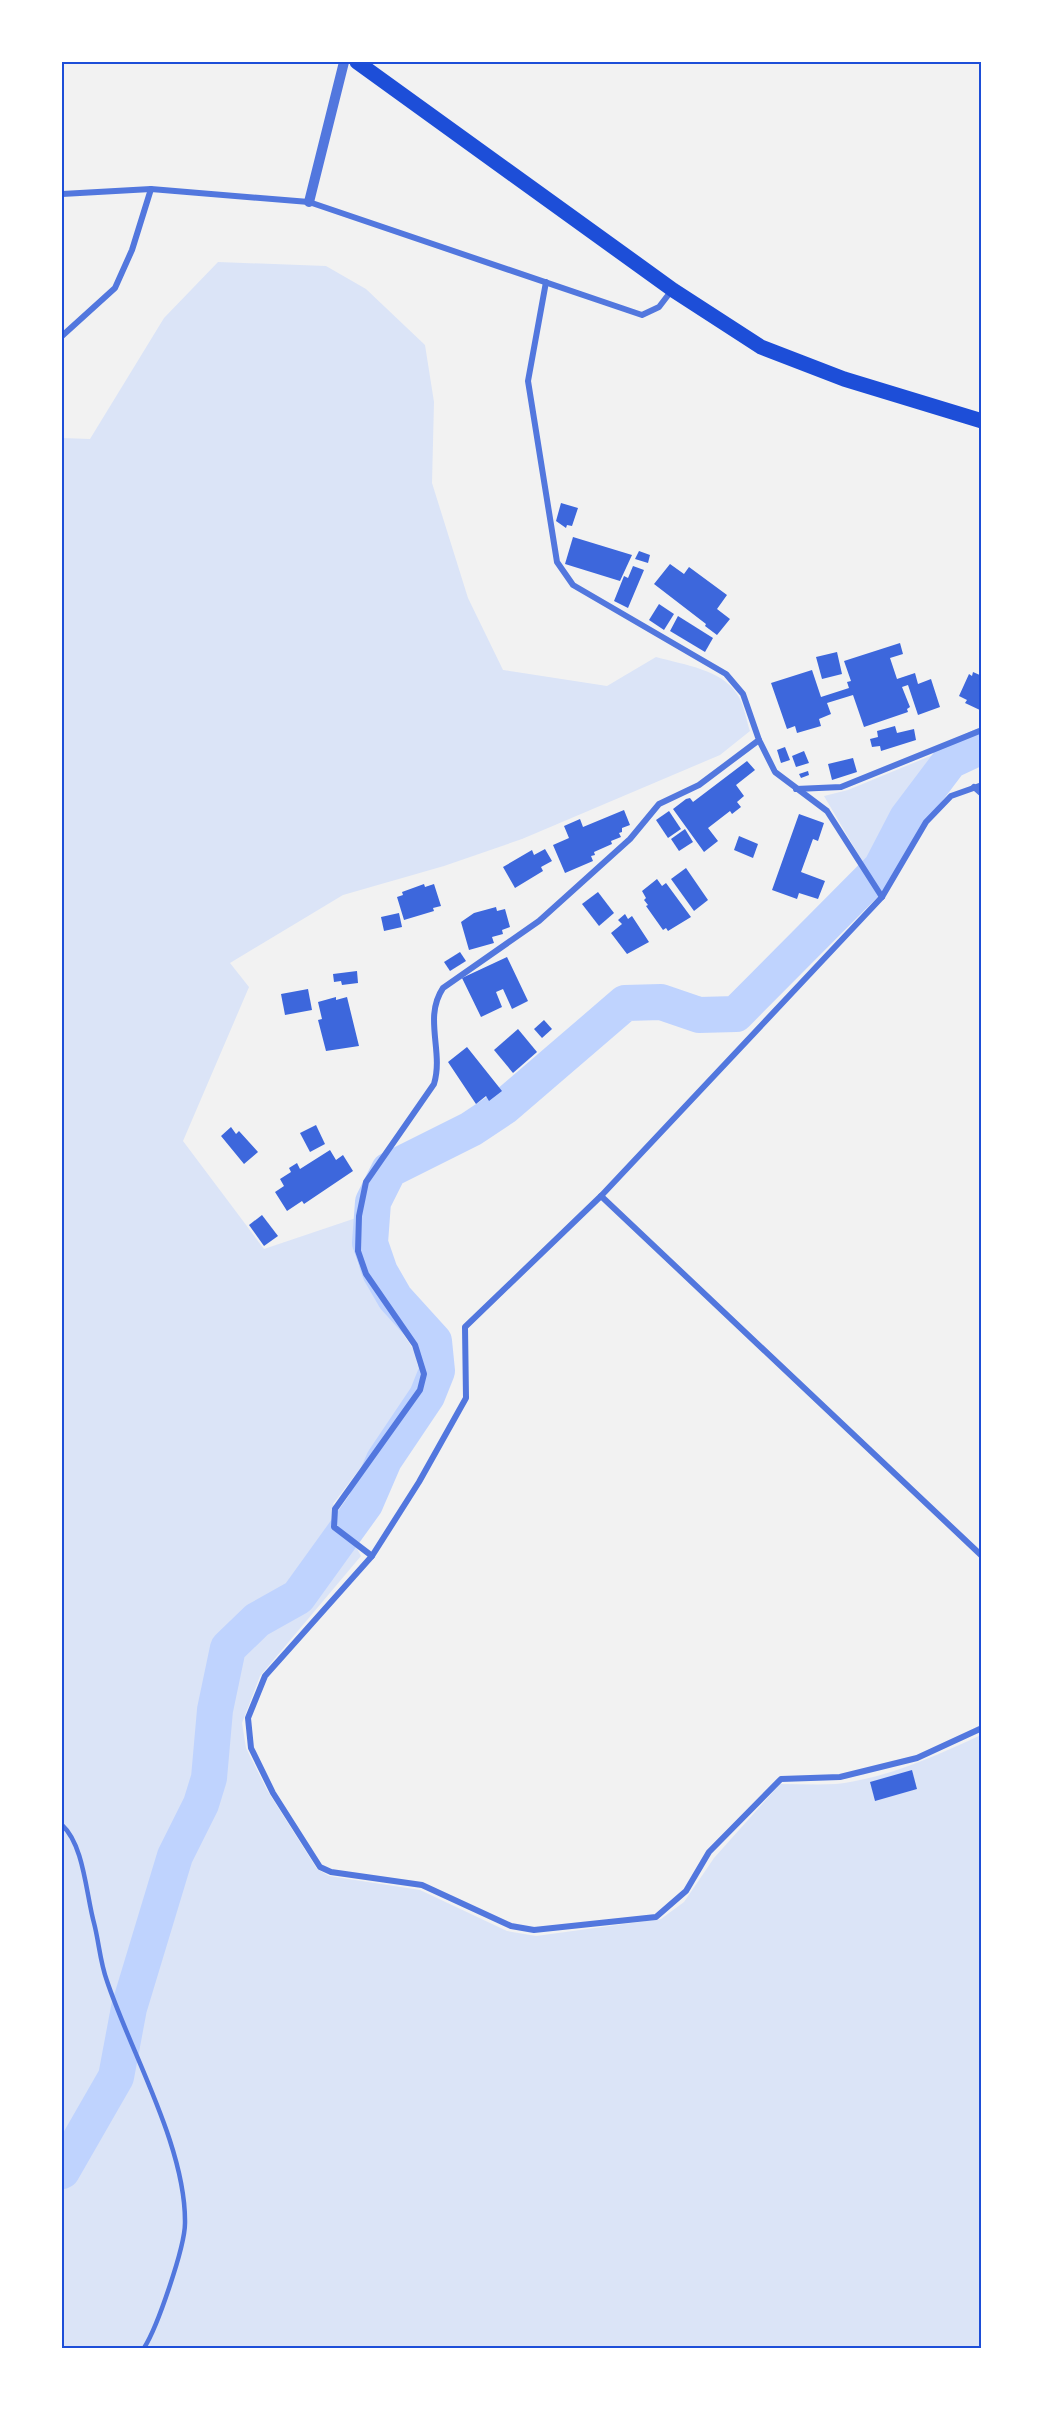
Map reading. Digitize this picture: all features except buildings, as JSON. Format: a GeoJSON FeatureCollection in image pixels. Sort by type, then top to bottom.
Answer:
{"type":"FeatureCollection","features":[{"type":"Feature","properties":{"kind":"main road"},"geometry":{"type":"LineString","coordinates":[[357,62],[673,290],[761,347],[843,379],[981,421]]}},
{"type":"Feature","properties":{"kind":"street"},"geometry":{"type":"LineString","coordinates":[[309,202],[344,62]]}},
{"type":"Feature","properties":{"kind":"street"},"geometry":{"type":"LineString","coordinates":[[62,336],[115,288],[132,250],[151,189]]}},
{"type":"Feature","properties":{"kind":"street"},"geometry":{"type":"LineString","coordinates":[[62,194],[151,189],[309,202],[642,315],[659,307],[673,290]]}},
{"type":"Feature","properties":{"kind":"street"},"geometry":{"type":"LineString","coordinates":[[546,282],[528,381],[557,562],[573,585],[726,674],[743,694],[759,740],[775,772],[827,811],[880,895]]}},
{"type":"Feature","properties":{"kind":"street"},"geometry":{"type":"LineString","coordinates":[[795,789],[841,787],[981,730]]}},
{"type":"Feature","properties":{"kind":"street"},"geometry":{"type":"LineString","coordinates":[[372,1556],[334,1527],[335,1509],[410,1408],[420,1390],[424,1374],[415,1345],[366,1274],[358,1251],[359,1216],[366,1182],[434,1084],[438,1070],[433,1028],[435,1000],[443,988],[539,921],[630,839],[659,804],[699,785],[759,740]]}},
{"type":"Feature","properties":{"kind":"street"},"geometry":{"type":"LineString","coordinates":[[981,785],[951,796],[926,822],[905,861],[880,895],[601,1196],[465,1327],[466,1398],[419,1482],[372,1556],[265,1676],[248,1718],[251,1748],[273,1793],[320,1867],[331,1872],[422,1885],[511,1926],[534,1930],[656,1917],[686,1891],[710,1852],[781,1779],[840,1777],[906,1761],[981,1728]]}},
{"type":"Feature","properties":{"kind":"street"},"geometry":{"type":"LineString","coordinates":[[974,787],[981,794]]}},
{"type":"Feature","properties":{"kind":"street"},"geometry":{"type":"LineString","coordinates":[[601,1196],[981,1556]]}},
{"type":"Feature","properties":{"kind":"lane"},"geometry":{"type":"LineString","coordinates":[[62,1825],[80,1855],[85,1890],[106,1979],[172,2144],[180,2183],[185,2224],[175,2269],[144,2349]]}},
{"type":"Feature","properties":{"kind":"shaded area"},"geometry":{"type":"Polygon","coordinates":[[[218,262],[326,266],[366,289],[425,345],[434,402],[432,483],[468,598],[503,670],[607,686],[656,657],[701,669],[722,679],[737,694],[750,731],[720,755],[522,839],[444,866],[343,895],[230,963],[249,987],[183,1141],[264,1249],[356,1218],[353,1249],[358,1265],[415,1352],[419,1370],[418,1383],[406,1408],[333,1504],[361,1556],[260,1676],[242,1723],[246,1748],[267,1790],[317,1869],[329,1876],[420,1890],[507,1931],[536,1936],[661,1919],[684,1902],[714,1858],[780,1784],[836,1784],[874,1777],[929,1758],[981,1735],[981,2348],[62,2348],[62,438],[90,439],[164,318],[218,262]]]}},
{"type":"Feature","properties":{"kind":"shaded area"},"geometry":{"type":"Polygon","coordinates":[[[981,735],[981,742],[948,754],[933,779],[911,801],[867,869],[824,796],[848,790],[981,735]]]}},
{"type":"Feature","properties":{"kind":"waterway"},"geometry":{"type":"LineString","coordinates":[[62,2171],[116,2077],[129,2008],[175,1856],[201,1804],[209,1778],[215,1710],[228,1648],[257,1620],[298,1597],[365,1504],[384,1460],[427,1396],[437,1371],[434,1341],[395,1298],[380,1272],[370,1243],[373,1202],[389,1170],[471,1129],[504,1107],[625,1003],[661,1002],[699,1015],[736,1014],[881,868],[907,818],[950,761],[982,746]]}}]}
